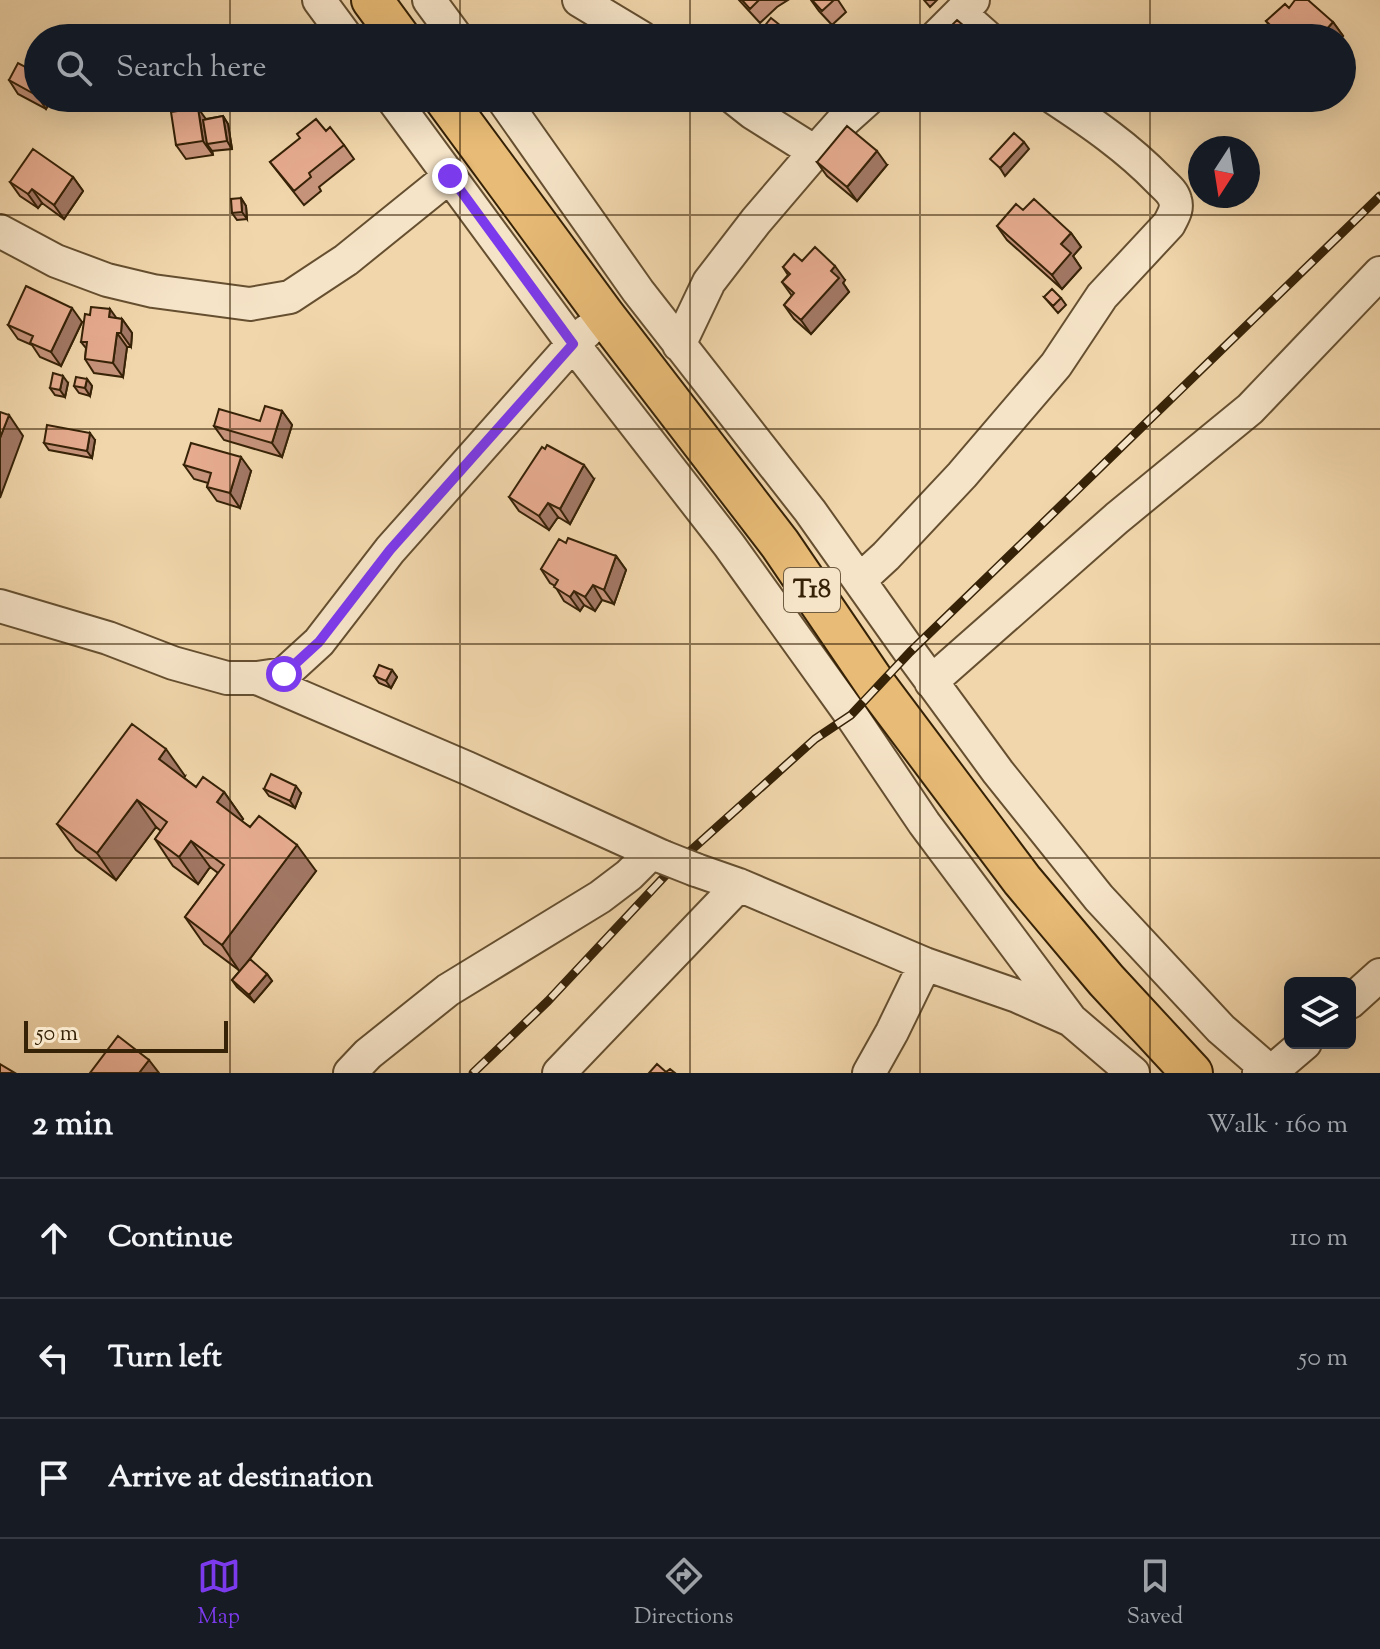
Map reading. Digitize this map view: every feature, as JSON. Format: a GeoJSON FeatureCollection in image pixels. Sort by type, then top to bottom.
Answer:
{"type":"FeatureCollection","features":[{"type":"Feature","properties":{"kind":"main road"},"geometry":{"type":"LineString","coordinates":[[372,0],[390,24]]}},
{"type":"Feature","properties":{"kind":"main road","name":"T18"},"geometry":{"type":"LineString","coordinates":[[454,112],[604,315],[780,544],[878,688],[1022,880],[1106,980],[1192,1073]]}},
{"type":"Feature","properties":{"kind":"street"},"geometry":{"type":"LineString","coordinates":[[319,0],[337,24]]}},
{"type":"Feature","properties":{"kind":"street"},"geometry":{"type":"LineString","coordinates":[[429,0],[447,24]]}},
{"type":"Feature","properties":{"kind":"street"},"geometry":{"type":"LineString","coordinates":[[579,0],[619,24]]}},
{"type":"Feature","properties":{"kind":"street"},"geometry":{"type":"LineString","coordinates":[[949,24],[967,7],[979,24]]}},
{"type":"Feature","properties":{"kind":"street"},"geometry":{"type":"LineString","coordinates":[[402,112],[573,344],[729,545],[924,823],[1071,1020],[1133,1073]]}},
{"type":"Feature","properties":{"kind":"street"},"geometry":{"type":"LineString","coordinates":[[512,112],[629,278],[810,511],[998,772],[1099,898],[1221,1029],[1259,1062],[1259,1073]]}},
{"type":"Feature","properties":{"kind":"street"},"geometry":{"type":"LineString","coordinates":[[752,112],[815,152]]}},
{"type":"Feature","properties":{"kind":"street"},"geometry":{"type":"LineString","coordinates":[[679,345],[709,282],[756,221],[853,112]]}},
{"type":"Feature","properties":{"kind":"street"},"geometry":{"type":"LineString","coordinates":[[860,580],[962,475],[1056,365],[1102,296],[1169,224],[1176,210],[1171,193],[1139,159],[1075,112]]}},
{"type":"Feature","properties":{"kind":"street"},"geometry":{"type":"LineString","coordinates":[[0,231],[56,261],[107,280],[153,291],[250,304],[290,297],[346,260],[450,176]]}},
{"type":"Feature","properties":{"kind":"street"},"geometry":{"type":"LineString","coordinates":[[931,682],[1117,518],[1250,409],[1380,273]]}},
{"type":"Feature","properties":{"kind":"street"},"geometry":{"type":"LineString","coordinates":[[0,606],[227,678],[284,674],[319,642],[390,550],[573,344],[604,315]]}},
{"type":"Feature","properties":{"kind":"street"},"geometry":{"type":"LineString","coordinates":[[780,544],[810,511]]}},
{"type":"Feature","properties":{"kind":"street"},"geometry":{"type":"LineString","coordinates":[[257,678],[696,870],[1071,1020]]}},
{"type":"Feature","properties":{"kind":"street"},"geometry":{"type":"LineString","coordinates":[[350,1073],[368,1054],[448,990],[600,897],[658,854]]}},
{"type":"Feature","properties":{"kind":"street"},"geometry":{"type":"LineString","coordinates":[[559,1073],[739,885]]}},
{"type":"Feature","properties":{"kind":"street"},"geometry":{"type":"LineString","coordinates":[[869,1073],[925,964]]}},
{"type":"Feature","properties":{"kind":"street"},"geometry":{"type":"LineString","coordinates":[[1356,997],[1380,975]]}},
{"type":"Feature","properties":{"kind":"street"},"geometry":{"type":"LineString","coordinates":[[1270,1073],[1298,1049]]}},
{"type":"Feature","properties":{"kind":"building"},"geometry":{"type":"Polygon","coordinates":[[[742,0],[759,0],[750,9],[742,0]]]}},
{"type":"Feature","properties":{"kind":"building"},"geometry":{"type":"Polygon","coordinates":[[[812,0],[834,0],[822,11],[812,0]]]}},
{"type":"Feature","properties":{"kind":"building"},"geometry":{"type":"Polygon","coordinates":[[[1295,0],[1308,0],[1333,22],[1269,24],[1266,21],[1285,4],[1289,8],[1295,0]]]}},
{"type":"Feature","properties":{"kind":"building"},"geometry":{"type":"Polygon","coordinates":[[[18,63],[24,66],[24,88],[9,80],[18,63]]]}},
{"type":"Feature","properties":{"kind":"building"},"geometry":{"type":"Polygon","coordinates":[[[171,112],[199,112],[203,141],[176,145],[171,112]]]}},
{"type":"Feature","properties":{"kind":"building"},"geometry":{"type":"Polygon","coordinates":[[[223,116],[227,141],[207,144],[203,120],[223,116]]]}},
{"type":"Feature","properties":{"kind":"building"},"geometry":{"type":"Polygon","coordinates":[[[316,119],[326,131],[330,127],[344,145],[309,173],[311,177],[294,191],[270,162],[300,138],[297,134],[316,119]]]}},
{"type":"Feature","properties":{"kind":"building"},"geometry":{"type":"Polygon","coordinates":[[[847,126],[877,151],[847,187],[817,162],[847,126]]]}},
{"type":"Feature","properties":{"kind":"building"},"geometry":{"type":"Polygon","coordinates":[[[1014,133],[1024,142],[1000,168],[990,159],[1014,133]]]}},
{"type":"Feature","properties":{"kind":"building"},"geometry":{"type":"Polygon","coordinates":[[[33,149],[73,177],[54,205],[32,189],[28,194],[10,182],[33,149]]]}},
{"type":"Feature","properties":{"kind":"building"},"geometry":{"type":"Polygon","coordinates":[[[241,198],[242,212],[232,213],[231,199],[241,198]]]}},
{"type":"Feature","properties":{"kind":"building"},"geometry":{"type":"Polygon","coordinates":[[[1034,199],[1071,233],[1061,244],[1071,253],[1052,275],[997,226],[1016,204],[1023,210],[1034,199]]]}},
{"type":"Feature","properties":{"kind":"building"},"geometry":{"type":"Polygon","coordinates":[[[815,247],[835,266],[831,271],[839,278],[801,320],[784,305],[794,293],[782,282],[790,274],[783,267],[794,254],[802,261],[815,247]]]}},
{"type":"Feature","properties":{"kind":"building"},"geometry":{"type":"Polygon","coordinates":[[[26,286],[72,308],[51,352],[30,343],[33,336],[8,325],[26,286]]]}},
{"type":"Feature","properties":{"kind":"building"},"geometry":{"type":"Polygon","coordinates":[[[1052,289],[1061,298],[1053,306],[1044,297],[1052,289]]]}},
{"type":"Feature","properties":{"kind":"building"},"geometry":{"type":"Polygon","coordinates":[[[91,307],[110,309],[109,317],[122,319],[113,363],[85,359],[87,342],[81,342],[85,314],[90,315],[91,307]]]}},
{"type":"Feature","properties":{"kind":"building"},"geometry":{"type":"Polygon","coordinates":[[[53,373],[63,376],[60,390],[50,388],[53,373]]]}},
{"type":"Feature","properties":{"kind":"building"},"geometry":{"type":"Polygon","coordinates":[[[76,377],[87,379],[85,388],[74,386],[76,377]]]}},
{"type":"Feature","properties":{"kind":"building"},"geometry":{"type":"Polygon","coordinates":[[[265,406],[282,411],[272,443],[214,426],[219,409],[260,421],[265,406]]]}},
{"type":"Feature","properties":{"kind":"building"},"geometry":{"type":"Polygon","coordinates":[[[0,412],[9,415],[0,438],[0,412]]]}},
{"type":"Feature","properties":{"kind":"building"},"geometry":{"type":"Polygon","coordinates":[[[47,425],[90,433],[87,451],[44,443],[47,425]]]}},
{"type":"Feature","properties":{"kind":"building"},"geometry":{"type":"Polygon","coordinates":[[[191,443],[241,457],[230,493],[207,487],[211,473],[184,465],[191,443]]]}},
{"type":"Feature","properties":{"kind":"building"},"geometry":{"type":"Polygon","coordinates":[[[547,445],[584,465],[560,509],[548,503],[539,516],[509,497],[542,447],[545,449],[547,445]]]}},
{"type":"Feature","properties":{"kind":"building"},"geometry":{"type":"Polygon","coordinates":[[[568,538],[616,556],[604,590],[593,585],[585,597],[574,591],[570,597],[554,587],[558,580],[541,569],[559,539],[566,543],[568,538]]]}},
{"type":"Feature","properties":{"kind":"building"},"geometry":{"type":"Polygon","coordinates":[[[379,665],[392,670],[386,681],[374,676],[379,665]]]}},
{"type":"Feature","properties":{"kind":"building"},"geometry":{"type":"Polygon","coordinates":[[[132,724],[166,749],[159,759],[196,787],[203,777],[224,792],[217,802],[250,827],[259,816],[297,845],[222,945],[185,917],[224,865],[191,841],[179,857],[155,839],[167,822],[137,800],[97,853],[57,824],[132,724]]]}},
{"type":"Feature","properties":{"kind":"building"},"geometry":{"type":"Polygon","coordinates":[[[271,774],[296,786],[290,801],[264,789],[271,774]]]}},
{"type":"Feature","properties":{"kind":"building"},"geometry":{"type":"Polygon","coordinates":[[[250,959],[267,974],[249,995],[232,980],[250,959]]]}},
{"type":"Feature","properties":{"kind":"building"},"geometry":{"type":"Polygon","coordinates":[[[118,1036],[149,1060],[139,1073],[90,1073],[118,1036]]]}},
{"type":"Feature","properties":{"kind":"building"},"geometry":{"type":"Polygon","coordinates":[[[0,1064],[15,1073],[0,1073],[0,1064]]]}},
{"type":"Feature","properties":{"kind":"building"},"geometry":{"type":"Polygon","coordinates":[[[657,1064],[666,1072],[670,1069],[675,1073],[649,1073],[657,1064]]]}},
{"type":"Feature","properties":{"kind":"railway"},"geometry":{"type":"LineString","coordinates":[[473,1073],[548,1001],[678,862],[815,739],[851,715],[910,652],[1380,196]]}},
{"type":"Feature","properties":{"kind":"route"},"geometry":{"type":"LineString","coordinates":[[284,674],[319,642],[390,550],[573,344],[450,176]]}}]}
